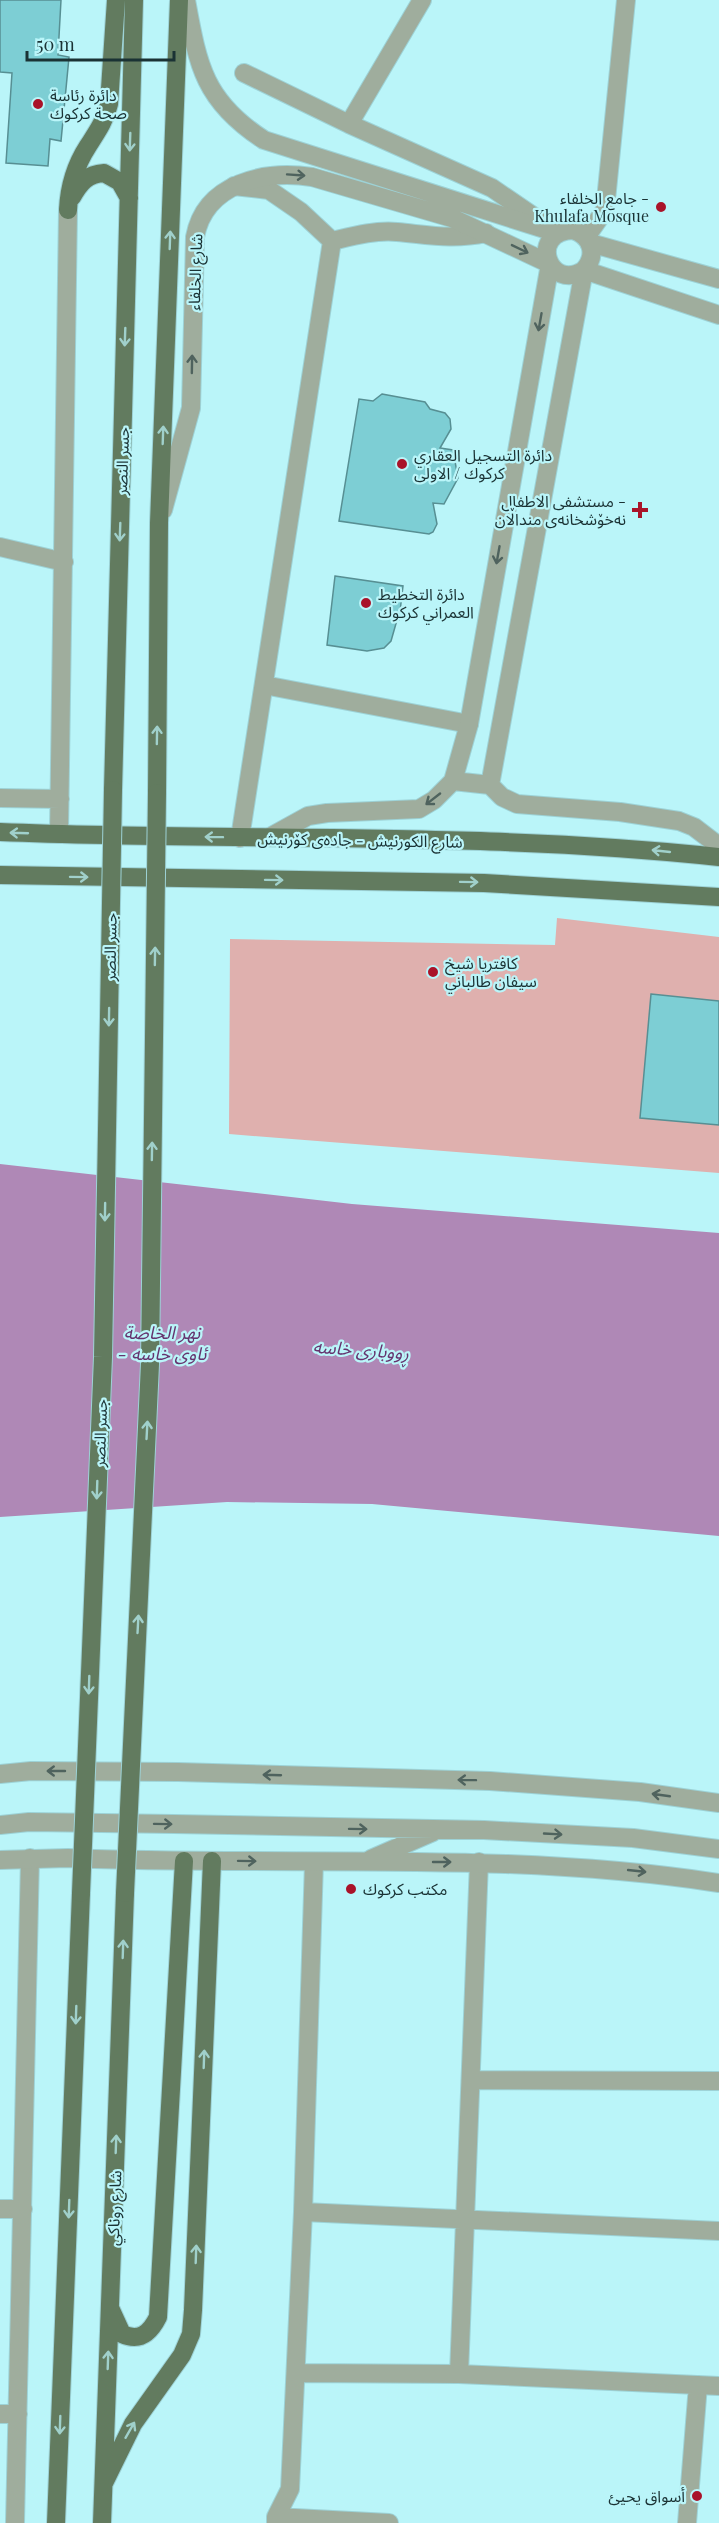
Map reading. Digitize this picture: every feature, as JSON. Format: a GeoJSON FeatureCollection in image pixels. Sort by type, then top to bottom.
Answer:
{"type":"FeatureCollection","features":[{"type":"Feature","properties":{"kind":"main road"},"geometry":{"type":"LineString","coordinates":[[68,210],[71,182],[88,146],[106,116],[109,104],[116,0]]}},
{"type":"Feature","properties":{"kind":"main road","name":"جسر النصر"},"geometry":{"type":"LineString","coordinates":[[56,2523],[103,1357],[112,790],[135,0]]}},
{"type":"Feature","properties":{"kind":"main road"},"geometry":{"type":"LineString","coordinates":[[159,523],[179,0]]}},
{"type":"Feature","properties":{"kind":"main road"},"geometry":{"type":"LineString","coordinates":[[68,210],[80,184],[97,173],[104,172],[116,178],[129,198]]}},
{"type":"Feature","properties":{"kind":"main road","name":"شارع روناكي"},"geometry":{"type":"LineString","coordinates":[[102,2523],[125,1893],[150,1364],[159,523]]}},
{"type":"Feature","properties":{"kind":"main road","name":"شارع الكورنيش - جادەی کۆرنیش"},"geometry":{"type":"LineString","coordinates":[[0,832],[270,837],[647,849],[719,857]]}},
{"type":"Feature","properties":{"kind":"main road"},"geometry":{"type":"LineString","coordinates":[[0,875],[484,883],[719,897]]}},
{"type":"Feature","properties":{"kind":"main road"},"geometry":{"type":"LineString","coordinates":[[110,2306],[122,2334],[131,2338],[142,2336],[152,2329],[158,2317],[184,1861]]}},
{"type":"Feature","properties":{"kind":"main road"},"geometry":{"type":"LineString","coordinates":[[104,2483],[133,2424],[182,2355],[190,2334],[194,2287],[212,1861]]}},
{"type":"Feature","properties":{"kind":"street"},"geometry":{"type":"LineString","coordinates":[[186,0],[198,61],[209,86],[231,114],[264,140],[557,233],[573,230],[588,240],[719,279]]}},
{"type":"Feature","properties":{"kind":"street"},"geometry":{"type":"LineString","coordinates":[[349,124],[422,0]]}},
{"type":"Feature","properties":{"kind":"street"},"geometry":{"type":"LineString","coordinates":[[626,0],[605,210],[588,240],[592,257],[584,270],[490,785],[495,792],[517,804],[620,812],[679,821],[694,827],[719,846]]}},
{"type":"Feature","properties":{"kind":"street"},"geometry":{"type":"LineString","coordinates":[[244,73],[349,124],[492,188],[557,233]]}},
{"type":"Feature","properties":{"kind":"street","name":"شارع الخلفاء"},"geometry":{"type":"LineString","coordinates":[[159,523],[191,408],[197,223],[204,209],[234,186],[283,175],[312,177],[452,218],[550,264]]}},
{"type":"Feature","properties":{"kind":"street"},"geometry":{"type":"LineString","coordinates":[[234,186],[268,190],[302,212],[332,242]]}},
{"type":"Feature","properties":{"kind":"street"},"geometry":{"type":"LineString","coordinates":[[59,834],[68,210]]}},
{"type":"Feature","properties":{"kind":"street"},"geometry":{"type":"LineString","coordinates":[[332,242],[359,234],[377,232],[463,238],[486,233]]}},
{"type":"Feature","properties":{"kind":"street"},"geometry":{"type":"LineString","coordinates":[[557,233],[548,243],[547,258],[559,273],[566,275],[584,270],[719,315]]}},
{"type":"Feature","properties":{"kind":"street"},"geometry":{"type":"LineString","coordinates":[[240,838],[332,242]]}},
{"type":"Feature","properties":{"kind":"street"},"geometry":{"type":"LineString","coordinates":[[270,837],[308,816],[419,809],[434,800],[453,781],[469,724],[550,264]]}},
{"type":"Feature","properties":{"kind":"street"},"geometry":{"type":"LineString","coordinates":[[0,548],[64,562]]}},
{"type":"Feature","properties":{"kind":"street"},"geometry":{"type":"LineString","coordinates":[[264,684],[469,724]]}},
{"type":"Feature","properties":{"kind":"street"},"geometry":{"type":"LineString","coordinates":[[453,781],[490,785]]}},
{"type":"Feature","properties":{"kind":"street"},"geometry":{"type":"LineString","coordinates":[[0,798],[60,799]]}},
{"type":"Feature","properties":{"kind":"street"},"geometry":{"type":"LineString","coordinates":[[0,1774],[31,1771],[156,1772],[490,1781],[640,1792],[719,1803]]}},
{"type":"Feature","properties":{"kind":"street"},"geometry":{"type":"LineString","coordinates":[[0,1825],[52,1823],[439,1830],[633,1838],[719,1849]]}},
{"type":"Feature","properties":{"kind":"street"},"geometry":{"type":"LineString","coordinates":[[363,1862],[439,1830]]}},
{"type":"Feature","properties":{"kind":"street"},"geometry":{"type":"LineString","coordinates":[[0,1860],[30,1858],[480,1862],[598,1867],[719,1882]]}},
{"type":"Feature","properties":{"kind":"street"},"geometry":{"type":"LineString","coordinates":[[15,2523],[9,2414],[23,2209],[30,1858]]}},
{"type":"Feature","properties":{"kind":"street"},"geometry":{"type":"LineString","coordinates":[[314,1862],[303,2212],[291,2489],[276,2520],[389,2523]]}},
{"type":"Feature","properties":{"kind":"street"},"geometry":{"type":"LineString","coordinates":[[459,2374],[480,1862]]}},
{"type":"Feature","properties":{"kind":"street"},"geometry":{"type":"LineString","coordinates":[[471,2080],[719,2081]]}},
{"type":"Feature","properties":{"kind":"street"},"geometry":{"type":"LineString","coordinates":[[0,2209],[23,2209]]}},
{"type":"Feature","properties":{"kind":"street"},"geometry":{"type":"LineString","coordinates":[[303,2212],[719,2231]]}},
{"type":"Feature","properties":{"kind":"street"},"geometry":{"type":"LineString","coordinates":[[297,2373],[459,2374],[719,2386]]}},
{"type":"Feature","properties":{"kind":"street"},"geometry":{"type":"LineString","coordinates":[[687,2523],[698,2385]]}},
{"type":"Feature","properties":{"kind":"shaded area"},"geometry":{"type":"Polygon","coordinates":[[[557,918],[719,937],[719,1173],[229,1134],[230,939],[555,945],[557,918]]]}},
{"type":"Feature","properties":{"kind":"water","name":"نهر الخاصة - ئاوی خاسە"},"geometry":{"type":"Polygon","coordinates":[[[0,1164],[352,1204],[719,1233],[719,1536],[372,1504],[227,1502],[0,1517],[0,1164]]]}},
{"type":"Feature","properties":{"kind":"building","name":"دائرة رئاسة صحة كركوك"},"geometry":{"type":"Polygon","coordinates":[[[0,0],[61,0],[58,55],[69,57],[61,141],[50,139],[48,166],[6,163],[12,73],[0,72],[0,0]]]}},
{"type":"Feature","properties":{"kind":"building","name":"دائرة التسجيل العقاري كركوك / الاولى"},"geometry":{"type":"Polygon","coordinates":[[[382,394],[425,402],[430,409],[445,413],[450,419],[451,429],[440,448],[453,450],[458,478],[444,504],[433,503],[437,524],[433,532],[429,534],[339,521],[359,399],[373,401],[382,394]]]}},
{"type":"Feature","properties":{"kind":"building","name":"دائرة التخطيط العمراني كركوك"},"geometry":{"type":"Polygon","coordinates":[[[335,576],[403,586],[399,620],[397,620],[391,641],[384,648],[367,651],[327,645],[335,576]]]}},
{"type":"Feature","properties":{"kind":"building"},"geometry":{"type":"Polygon","coordinates":[[[651,994],[719,1001],[719,1125],[640,1118],[651,994]]]}},
{"type":"Feature","properties":{"kind":"place","name":"دائرة رئاسة صحة كركوك"},"geometry":{"type":"Point","coordinates":[38,104]}},
{"type":"Feature","properties":{"kind":"place","name":"جامع الخلفاء - Khulafa Mosque"},"geometry":{"type":"Point","coordinates":[661,207]}},
{"type":"Feature","properties":{"kind":"place","name":"دائرة التسجيل العقاري كركوك / الاولى"},"geometry":{"type":"Point","coordinates":[402,464]}},
{"type":"Feature","properties":{"kind":"place","name":"مستشفى الاطفال - نەخۆشخانەی منداڵان"},"geometry":{"type":"Point","coordinates":[640,510]}},
{"type":"Feature","properties":{"kind":"place","name":"دائرة التخطيط العمراني كركوك"},"geometry":{"type":"Point","coordinates":[366,603]}},
{"type":"Feature","properties":{"kind":"place","name":"كافتريا شيخ سيفان طالباني"},"geometry":{"type":"Point","coordinates":[433,972]}},
{"type":"Feature","properties":{"kind":"place","name":"مكتب كركوك"},"geometry":{"type":"Point","coordinates":[351,1889]}},
{"type":"Feature","properties":{"kind":"place","name":"أسواق يحيئ"},"geometry":{"type":"Point","coordinates":[697,2496]}},
{"type":"Feature","properties":{"kind":"water label","name":"ڕووباری خاسە"},"geometry":{"type":"Point","coordinates":[361,1350]}}]}
